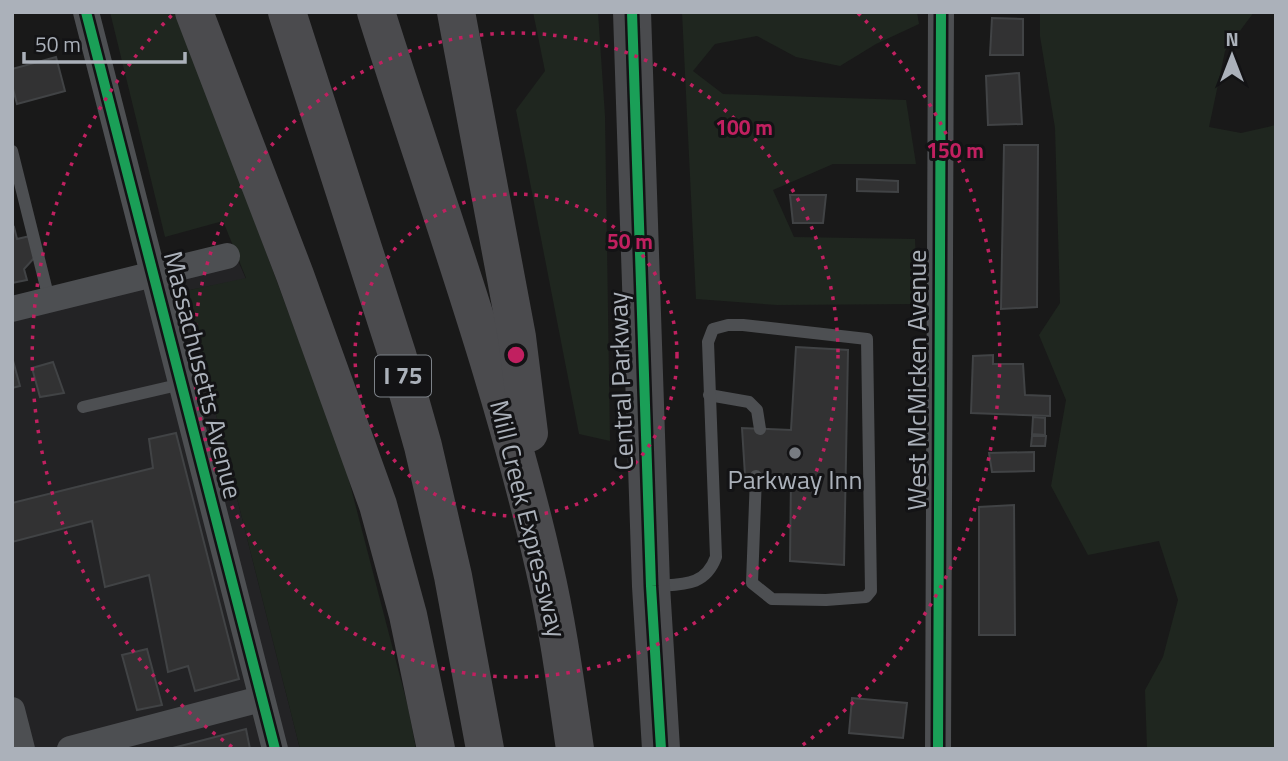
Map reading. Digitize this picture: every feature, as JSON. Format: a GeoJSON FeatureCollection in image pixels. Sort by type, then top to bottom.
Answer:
{"type":"FeatureCollection","features":[{"type":"Feature","properties":{"kind":"highway"},"geometry":{"type":"LineString","coordinates":[[194,12],[300,288],[378,505],[408,615],[436,749]]}},
{"type":"Feature","properties":{"kind":"highway","name":"I 75"},"geometry":{"type":"LineString","coordinates":[[288,12],[397,354],[423,446],[453,576],[485,749]]}},
{"type":"Feature","properties":{"kind":"highway","name":"Mill Creek Expressway"},"geometry":{"type":"LineString","coordinates":[[376,12],[512,438],[545,567],[575,749]]}},
{"type":"Feature","properties":{"kind":"highway"},"geometry":{"type":"LineString","coordinates":[[456,12],[517,337],[545,567]]}},
{"type":"Feature","properties":{"kind":"main road","name":"Central Parkway"},"geometry":{"type":"LineString","coordinates":[[632,12],[651,586],[661,749]]}},
{"type":"Feature","properties":{"kind":"street","name":"Massachusetts Avenue"},"geometry":{"type":"LineString","coordinates":[[86,12],[275,749]]}},
{"type":"Feature","properties":{"kind":"street","name":"West McMicken Avenue"},"geometry":{"type":"LineString","coordinates":[[938,749],[941,12]]}},
{"type":"Feature","properties":{"kind":"street"},"geometry":{"type":"LineString","coordinates":[[12,309],[227,256]]}},
{"type":"Feature","properties":{"kind":"street"},"geometry":{"type":"LineString","coordinates":[[70,749],[261,699]]}},
{"type":"Feature","properties":{"kind":"street"},"geometry":{"type":"LineString","coordinates":[[12,710],[22,749]]}},
{"type":"Feature","properties":{"kind":"lane"},"geometry":{"type":"LineString","coordinates":[[12,151],[50,299]]}},
{"type":"Feature","properties":{"kind":"lane"},"geometry":{"type":"LineString","coordinates":[[651,586],[697,580],[711,569],[716,557],[708,342],[713,329],[743,325],[867,340],[871,592],[866,597],[827,600],[772,599],[752,583],[756,476]]}},
{"type":"Feature","properties":{"kind":"lane"},"geometry":{"type":"LineString","coordinates":[[83,407],[182,384]]}},
{"type":"Feature","properties":{"kind":"lane"},"geometry":{"type":"LineString","coordinates":[[709,395],[749,402],[757,410],[760,429]]}},
{"type":"Feature","properties":{"kind":"shaded area"},"geometry":{"type":"Polygon","coordinates":[[[110,12],[177,12],[345,465],[408,707],[416,749],[300,749],[185,291],[246,278],[223,221],[165,237],[110,12]]]}},
{"type":"Feature","properties":{"kind":"shaded area"},"geometry":{"type":"Polygon","coordinates":[[[533,12],[598,12],[605,116],[610,441],[579,434],[516,110],[545,71],[533,12]]]}},
{"type":"Feature","properties":{"kind":"shaded area"},"geometry":{"type":"Polygon","coordinates":[[[682,12],[917,12],[919,24],[876,44],[840,66],[796,57],[757,36],[715,44],[693,71],[723,94],[906,100],[916,164],[833,164],[773,190],[794,237],[915,239],[918,304],[777,305],[696,299],[682,12]]]}},
{"type":"Feature","properties":{"kind":"shaded area"},"geometry":{"type":"Polygon","coordinates":[[[1040,12],[1254,12],[1225,51],[1209,127],[1241,133],[1276,125],[1276,749],[1147,749],[1145,690],[1163,657],[1178,600],[1159,541],[1088,555],[1051,486],[1066,400],[1039,335],[1060,303],[1055,128],[1040,36],[1040,12]]]}},
{"type":"Feature","properties":{"kind":"shaded area"},"geometry":{"type":"Polygon","coordinates":[[[235,254],[246,279],[185,291],[300,749],[12,749],[12,311],[235,254]]]}},
{"type":"Feature","properties":{"kind":"building"},"geometry":{"type":"Polygon","coordinates":[[[992,18],[1023,19],[1023,55],[990,55],[992,18]]]}},
{"type":"Feature","properties":{"kind":"building"},"geometry":{"type":"Polygon","coordinates":[[[56,57],[65,91],[17,104],[12,85],[12,69],[56,57]]]}},
{"type":"Feature","properties":{"kind":"building"},"geometry":{"type":"Polygon","coordinates":[[[1019,73],[1022,124],[988,125],[986,76],[1019,73]]]}},
{"type":"Feature","properties":{"kind":"building"},"geometry":{"type":"Polygon","coordinates":[[[1004,145],[1038,145],[1037,307],[1001,309],[1004,145]]]}},
{"type":"Feature","properties":{"kind":"building"},"geometry":{"type":"Polygon","coordinates":[[[857,179],[898,181],[898,192],[857,191],[857,179]]]}},
{"type":"Feature","properties":{"kind":"building"},"geometry":{"type":"Polygon","coordinates":[[[790,195],[826,195],[823,223],[793,223],[790,195]]]}},
{"type":"Feature","properties":{"kind":"building"},"geometry":{"type":"Polygon","coordinates":[[[14,227],[17,239],[30,236],[36,256],[24,269],[27,280],[12,283],[12,228],[14,227]]]}},
{"type":"Feature","properties":{"kind":"building","name":"Parkway Inn"},"geometry":{"type":"Polygon","coordinates":[[[796,347],[848,350],[844,565],[790,561],[791,478],[745,475],[742,428],[791,430],[796,347]]]}},
{"type":"Feature","properties":{"kind":"building"},"geometry":{"type":"Polygon","coordinates":[[[993,355],[993,364],[1023,364],[1025,395],[1050,396],[1050,416],[971,413],[973,356],[993,355]]]}},
{"type":"Feature","properties":{"kind":"building"},"geometry":{"type":"Polygon","coordinates":[[[12,357],[20,386],[12,388],[12,357]]]}},
{"type":"Feature","properties":{"kind":"building"},"geometry":{"type":"Polygon","coordinates":[[[53,362],[64,393],[40,397],[32,368],[53,362]]]}},
{"type":"Feature","properties":{"kind":"building"},"geometry":{"type":"Polygon","coordinates":[[[1033,417],[1045,418],[1045,435],[1032,434],[1033,417]]]}},
{"type":"Feature","properties":{"kind":"building"},"geometry":{"type":"Polygon","coordinates":[[[176,433],[239,679],[195,691],[188,666],[168,672],[149,575],[105,587],[92,521],[12,542],[12,503],[153,468],[149,439],[176,433]]]}},
{"type":"Feature","properties":{"kind":"building"},"geometry":{"type":"Polygon","coordinates":[[[1032,436],[1046,436],[1045,446],[1031,446],[1032,436]]]}},
{"type":"Feature","properties":{"kind":"building"},"geometry":{"type":"Polygon","coordinates":[[[1034,452],[1034,471],[992,472],[989,453],[1034,452]]]}},
{"type":"Feature","properties":{"kind":"building"},"geometry":{"type":"Polygon","coordinates":[[[1014,505],[1015,635],[979,635],[979,507],[1014,505]]]}},
{"type":"Feature","properties":{"kind":"building"},"geometry":{"type":"Polygon","coordinates":[[[147,649],[162,705],[137,710],[122,655],[147,649]]]}},
{"type":"Feature","properties":{"kind":"building"},"geometry":{"type":"Polygon","coordinates":[[[852,698],[907,703],[903,738],[849,733],[852,698]]]}},
{"type":"Feature","properties":{"kind":"building"},"geometry":{"type":"Polygon","coordinates":[[[246,729],[250,749],[169,749],[246,729]]]}},
{"type":"Feature","properties":{"kind":"cycle path"},"geometry":{"type":"LineString","coordinates":[[86,12],[275,749]]}},
{"type":"Feature","properties":{"kind":"cycle path"},"geometry":{"type":"LineString","coordinates":[[632,12],[651,586],[661,749]]}},
{"type":"Feature","properties":{"kind":"cycle path"},"geometry":{"type":"LineString","coordinates":[[938,749],[941,12]]}},
{"type":"Feature","properties":{"kind":"place","name":"Parkway Inn"},"geometry":{"type":"Point","coordinates":[795,453]}}]}
